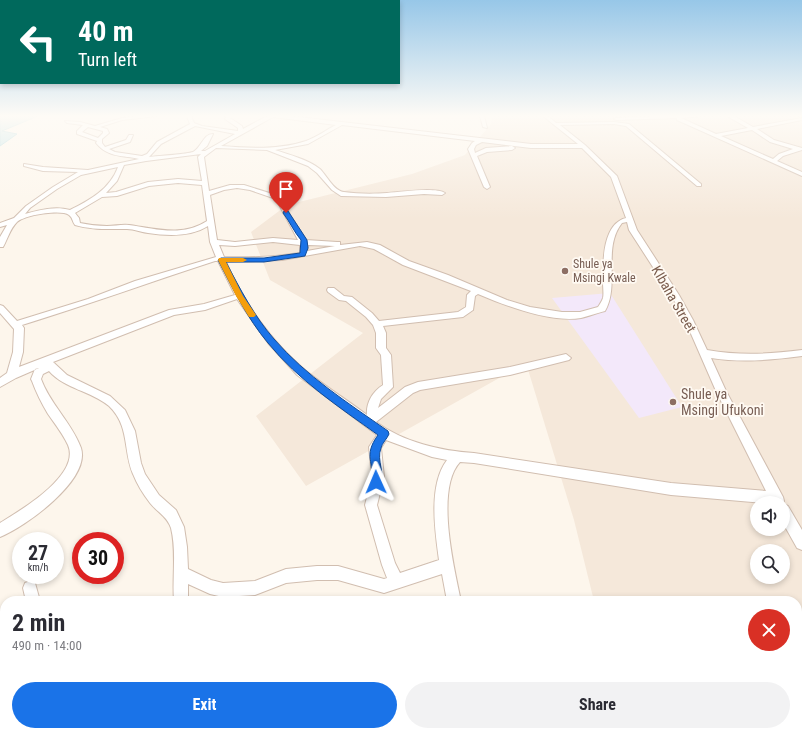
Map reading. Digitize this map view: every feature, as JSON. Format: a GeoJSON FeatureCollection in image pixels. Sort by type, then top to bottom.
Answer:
{"type":"FeatureCollection","features":[{"type":"Feature","properties":{"kind":"street"},"geometry":{"type":"LineString","coordinates":[[105,150],[118,155],[130,155],[146,158]]}},
{"type":"Feature","properties":{"kind":"street"},"geometry":{"type":"LineString","coordinates":[[146,158],[153,150]]}},
{"type":"Feature","properties":{"kind":"street"},"geometry":{"type":"LineString","coordinates":[[203,150],[201,158],[214,242],[221,260],[246,307],[271,341],[300,372],[370,420],[384,434],[432,452],[457,457],[474,458],[671,490],[750,497]]}},
{"type":"Feature","properties":{"kind":"street"},"geometry":{"type":"LineString","coordinates":[[26,165],[43,169],[88,171],[121,165],[146,158],[201,153],[208,150]]}},
{"type":"Feature","properties":{"kind":"street"},"geometry":{"type":"LineString","coordinates":[[273,150],[316,168],[335,191],[340,194],[386,195],[424,192],[442,193]]}},
{"type":"Feature","properties":{"kind":"street"},"geometry":{"type":"LineString","coordinates":[[472,150],[477,167],[487,187]]}},
{"type":"Feature","properties":{"kind":"street"},"geometry":{"type":"LineString","coordinates":[[474,155],[485,150]]}},
{"type":"Feature","properties":{"kind":"street","name":"KIbaha Street"},"geometry":{"type":"LineString","coordinates":[[587,150],[614,176],[633,230],[679,301],[721,391],[776,496]]}},
{"type":"Feature","properties":{"kind":"street"},"geometry":{"type":"LineString","coordinates":[[657,150],[699,185]]}},
{"type":"Feature","properties":{"kind":"street"},"geometry":{"type":"LineString","coordinates":[[750,150],[802,174]]}},
{"type":"Feature","properties":{"kind":"street"},"geometry":{"type":"LineString","coordinates":[[774,161],[777,157],[785,153],[796,150]]}},
{"type":"Feature","properties":{"kind":"street"},"geometry":{"type":"LineString","coordinates":[[70,213],[92,202],[101,195],[117,174],[121,165]]}},
{"type":"Feature","properties":{"kind":"street"},"geometry":{"type":"LineString","coordinates":[[0,225],[33,214],[52,203],[55,188],[88,171]]}},
{"type":"Feature","properties":{"kind":"street"},"geometry":{"type":"LineString","coordinates":[[101,195],[117,194],[148,184],[178,181],[206,183]]}},
{"type":"Feature","properties":{"kind":"street"},"geometry":{"type":"LineString","coordinates":[[207,194],[222,188],[243,186],[259,190],[278,198],[287,215],[295,224],[296,230],[304,242],[303,255]]}},
{"type":"Feature","properties":{"kind":"street"},"geometry":{"type":"LineString","coordinates":[[0,245],[8,228],[28,207],[52,203],[76,217],[77,224],[90,227],[128,227],[155,232],[172,233],[195,230],[210,222]]}},
{"type":"Feature","properties":{"kind":"street"},"geometry":{"type":"LineString","coordinates":[[0,219],[16,219]]}},
{"type":"Feature","properties":{"kind":"street"},"geometry":{"type":"LineString","coordinates":[[214,242],[235,244],[267,240],[373,245],[406,263],[521,308],[551,314],[580,315],[602,309],[607,298],[609,247],[615,229],[620,223],[630,220]]}},
{"type":"Feature","properties":{"kind":"street"},"geometry":{"type":"LineString","coordinates":[[16,324],[91,301],[205,261],[214,259],[264,260],[303,255],[350,245]]}},
{"type":"Feature","properties":{"kind":"street"},"geometry":{"type":"LineString","coordinates":[[332,290],[342,298],[349,299],[369,315],[377,324],[381,333],[381,348],[386,355],[388,387],[384,389],[372,404],[370,420]]}},
{"type":"Feature","properties":{"kind":"street"},"geometry":{"type":"LineString","coordinates":[[377,324],[439,318],[463,314],[470,308],[471,294],[477,291]]}},
{"type":"Feature","properties":{"kind":"street"},"geometry":{"type":"LineString","coordinates":[[0,383],[12,375],[49,363],[172,312],[205,307],[240,296]]}},
{"type":"Feature","properties":{"kind":"street"},"geometry":{"type":"LineString","coordinates":[[0,308],[19,328],[20,339],[12,375]]}},
{"type":"Feature","properties":{"kind":"street"},"geometry":{"type":"LineString","coordinates":[[704,353],[729,357],[760,358],[801,354]]}},
{"type":"Feature","properties":{"kind":"street"},"geometry":{"type":"LineString","coordinates":[[370,420],[409,390],[418,386],[510,371],[566,358]]}},
{"type":"Feature","properties":{"kind":"street"},"geometry":{"type":"LineString","coordinates":[[0,530],[48,498],[63,483],[74,461],[76,454],[72,440],[38,387],[36,379],[39,372],[49,363]]}},
{"type":"Feature","properties":{"kind":"street"},"geometry":{"type":"LineString","coordinates":[[49,363],[56,373],[103,397],[118,409],[125,421],[133,444],[137,470],[153,498],[168,510],[175,520],[178,534],[181,596]]}},
{"type":"Feature","properties":{"kind":"street"},"geometry":{"type":"LineString","coordinates":[[384,434],[375,447],[378,477],[371,505],[389,565],[397,582]]}},
{"type":"Feature","properties":{"kind":"street"},"geometry":{"type":"LineString","coordinates":[[453,596],[447,565],[441,502],[446,473],[457,457]]}},
{"type":"Feature","properties":{"kind":"street"},"geometry":{"type":"LineString","coordinates":[[790,522],[802,542]]}},
{"type":"Feature","properties":{"kind":"street"},"geometry":{"type":"LineString","coordinates":[[181,573],[210,587],[223,590],[255,588],[286,576],[317,573],[338,573],[380,586],[397,582],[447,565]]}},
{"type":"Feature","properties":{"kind":"shaded area"},"geometry":{"type":"Polygon","coordinates":[[[469,150],[802,150],[802,596],[593,596],[574,520],[526,363],[306,486],[256,416],[363,333],[270,280],[251,232],[287,205],[412,174],[465,155],[469,150]]]}},
{"type":"Feature","properties":{"kind":"shaded area"},"geometry":{"type":"Polygon","coordinates":[[[610,293],[682,407],[639,418],[552,298],[610,293]]]}},
{"type":"Feature","properties":{"kind":"slow traffic"},"geometry":{"type":"LineString","coordinates":[[243,260],[221,260],[246,307],[252,315]]}},
{"type":"Feature","properties":{"kind":"place","name":"Shule ya Msingi Kwale"},"geometry":{"type":"Point","coordinates":[565,271]}},
{"type":"Feature","properties":{"kind":"place","name":"Shule ya Msingi Ufukoni"},"geometry":{"type":"Point","coordinates":[673,402]}},
{"type":"Feature","properties":{"kind":"route"},"geometry":{"type":"LineString","coordinates":[[286,213],[295,224],[296,230],[304,240],[305,248],[303,255],[264,260],[221,260],[246,307],[271,341],[300,372],[384,434],[375,447],[378,477],[376,482]]}}]}
